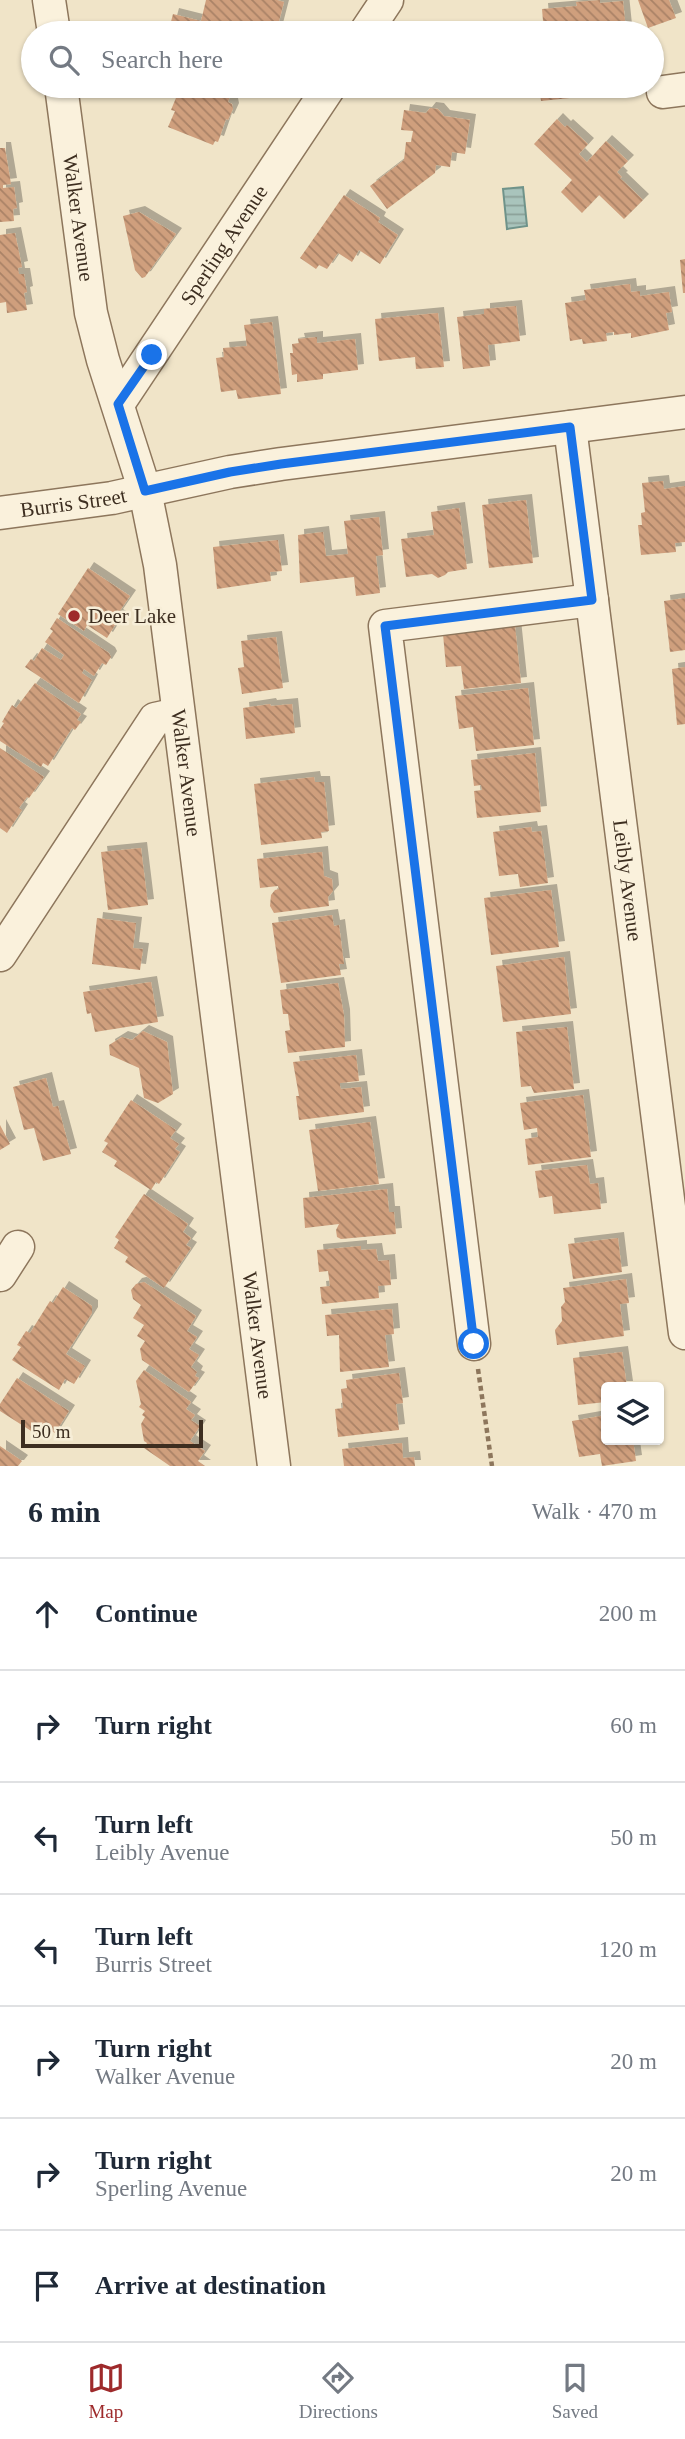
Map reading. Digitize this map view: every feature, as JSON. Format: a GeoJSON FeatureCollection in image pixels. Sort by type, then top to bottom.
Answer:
{"type":"FeatureCollection","features":[{"type":"Feature","properties":{"kind":"street"},"geometry":{"type":"LineString","coordinates":[[49,0],[52,21]]}},
{"type":"Feature","properties":{"kind":"street"},"geometry":{"type":"LineString","coordinates":[[373,21],[387,0]]}},
{"type":"Feature","properties":{"kind":"street","name":"Walker Avenue"},"geometry":{"type":"LineString","coordinates":[[63,98],[91,313],[103,360],[145,491],[160,565],[274,1466]]}},
{"type":"Feature","properties":{"kind":"street","name":"Sperling Avenue"},"geometry":{"type":"LineString","coordinates":[[118,404],[322,98]]}},
{"type":"Feature","properties":{"kind":"street","name":"Burris Street"},"geometry":{"type":"LineString","coordinates":[[0,513],[99,500],[281,464],[685,412]]}},
{"type":"Feature","properties":{"kind":"street","name":"Leibly Avenue"},"geometry":{"type":"LineString","coordinates":[[570,427],[685,1333]]}},
{"type":"Feature","properties":{"kind":"street"},"geometry":{"type":"LineString","coordinates":[[474,1344],[385,626],[592,600]]}},
{"type":"Feature","properties":{"kind":"street"},"geometry":{"type":"LineString","coordinates":[[0,955],[155,719],[178,714]]}},
{"type":"Feature","properties":{"kind":"street"},"geometry":{"type":"LineString","coordinates":[[0,1275],[18,1247]]}},
{"type":"Feature","properties":{"kind":"path"},"geometry":{"type":"LineString","coordinates":[[474,1344],[492,1466]]}},
{"type":"Feature","properties":{"kind":"water"},"geometry":{"type":"Polygon","coordinates":[[[523,187],[527,226],[507,229],[503,189],[523,187]]]}},
{"type":"Feature","properties":{"kind":"building"},"geometry":{"type":"Polygon","coordinates":[[[206,0],[284,2],[279,21],[201,21],[206,0]]]}},
{"type":"Feature","properties":{"kind":"building"},"geometry":{"type":"Polygon","coordinates":[[[638,0],[669,0],[676,18],[664,22],[646,21],[638,0]]]}},
{"type":"Feature","properties":{"kind":"building"},"geometry":{"type":"Polygon","coordinates":[[[623,1],[625,21],[543,21],[542,9],[577,6],[576,2],[623,1]]]}},
{"type":"Feature","properties":{"kind":"building"},"geometry":{"type":"Polygon","coordinates":[[[173,14],[201,21],[171,21],[173,14]]]}},
{"type":"Feature","properties":{"kind":"building"},"geometry":{"type":"Polygon","coordinates":[[[176,98],[229,98],[228,102],[233,109],[228,120],[226,119],[218,142],[215,141],[213,145],[168,127],[175,111],[171,110],[176,98]]]}},
{"type":"Feature","properties":{"kind":"building"},"geometry":{"type":"Polygon","coordinates":[[[541,98],[570,98],[541,101],[541,98]]]}},
{"type":"Feature","properties":{"kind":"building"},"geometry":{"type":"Polygon","coordinates":[[[430,108],[438,109],[444,116],[470,120],[465,154],[452,152],[450,167],[436,165],[435,173],[387,209],[370,186],[404,160],[406,142],[411,142],[413,131],[401,130],[404,110],[426,113],[430,108]]]}},
{"type":"Feature","properties":{"kind":"building"},"geometry":{"type":"Polygon","coordinates":[[[557,119],[588,144],[579,154],[587,162],[606,141],[628,161],[617,172],[643,200],[624,219],[599,195],[582,213],[561,192],[572,180],[534,144],[557,119]]]}},
{"type":"Feature","properties":{"kind":"building"},"geometry":{"type":"Polygon","coordinates":[[[0,148],[5,148],[11,184],[3,185],[3,188],[14,187],[17,208],[13,209],[14,221],[0,222],[0,148]]]}},
{"type":"Feature","properties":{"kind":"building"},"geometry":{"type":"Polygon","coordinates":[[[344,195],[380,218],[378,222],[398,235],[380,264],[359,250],[352,262],[338,253],[327,269],[319,265],[316,269],[300,258],[344,195]]]}},
{"type":"Feature","properties":{"kind":"building"},"geometry":{"type":"Polygon","coordinates":[[[139,212],[176,234],[142,278],[135,270],[123,216],[139,212]]]}},
{"type":"Feature","properties":{"kind":"building"},"geometry":{"type":"Polygon","coordinates":[[[15,233],[22,267],[18,268],[19,274],[24,274],[27,292],[24,293],[27,310],[7,313],[6,302],[0,303],[0,235],[15,233]]]}},
{"type":"Feature","properties":{"kind":"building"},"geometry":{"type":"Polygon","coordinates":[[[685,259],[685,293],[683,293],[680,260],[685,259]]]}},
{"type":"Feature","properties":{"kind":"building"},"geometry":{"type":"Polygon","coordinates":[[[630,284],[631,292],[640,291],[640,296],[669,292],[672,312],[666,313],[669,330],[631,338],[631,333],[606,333],[607,341],[583,344],[582,339],[570,341],[565,303],[586,300],[584,290],[630,284]]]}},
{"type":"Feature","properties":{"kind":"building"},"geometry":{"type":"Polygon","coordinates":[[[516,306],[520,341],[488,345],[490,366],[463,369],[457,317],[484,314],[484,309],[516,306]]]}},
{"type":"Feature","properties":{"kind":"building"},"geometry":{"type":"Polygon","coordinates":[[[438,313],[444,367],[416,369],[415,357],[379,361],[375,319],[438,313]]]}},
{"type":"Feature","properties":{"kind":"building"},"geometry":{"type":"Polygon","coordinates":[[[272,322],[281,394],[238,399],[236,390],[221,392],[216,358],[224,357],[223,348],[247,346],[244,325],[272,322]]]}},
{"type":"Feature","properties":{"kind":"building"},"geometry":{"type":"Polygon","coordinates":[[[317,337],[317,343],[355,339],[358,370],[323,374],[323,379],[297,382],[297,374],[292,375],[292,344],[299,343],[298,339],[317,337]]]}},
{"type":"Feature","properties":{"kind":"building"},"geometry":{"type":"Polygon","coordinates":[[[663,481],[664,489],[685,486],[685,542],[675,543],[676,552],[641,555],[638,525],[642,525],[641,513],[645,512],[642,483],[663,481]]]}},
{"type":"Feature","properties":{"kind":"building"},"geometry":{"type":"Polygon","coordinates":[[[526,500],[533,563],[489,568],[482,505],[526,500]]]}},
{"type":"Feature","properties":{"kind":"building"},"geometry":{"type":"Polygon","coordinates":[[[459,508],[467,569],[448,572],[438,578],[432,574],[406,577],[401,539],[434,535],[431,512],[459,508]]]}},
{"type":"Feature","properties":{"kind":"building"},"geometry":{"type":"Polygon","coordinates":[[[379,517],[383,555],[376,556],[380,593],[356,596],[354,577],[300,583],[298,535],[323,532],[326,556],[348,554],[344,521],[379,517]]]}},
{"type":"Feature","properties":{"kind":"building"},"geometry":{"type":"Polygon","coordinates":[[[278,540],[282,571],[270,572],[271,581],[217,589],[213,547],[278,540]]]}},
{"type":"Feature","properties":{"kind":"building"},"geometry":{"type":"Polygon","coordinates":[[[88,568],[130,596],[117,615],[120,617],[107,638],[87,625],[84,631],[58,614],[88,568]]]}},
{"type":"Feature","properties":{"kind":"building"},"geometry":{"type":"Polygon","coordinates":[[[685,598],[685,650],[670,652],[664,601],[685,598]]]}},
{"type":"Feature","properties":{"kind":"building"},"geometry":{"type":"Polygon","coordinates":[[[57,618],[111,657],[106,665],[102,663],[94,676],[84,669],[82,673],[92,680],[79,703],[25,667],[31,659],[34,661],[42,648],[61,660],[64,655],[45,642],[53,631],[50,629],[57,618]]]}},
{"type":"Feature","properties":{"kind":"building"},"geometry":{"type":"Polygon","coordinates":[[[515,626],[521,683],[464,689],[461,666],[446,667],[443,634],[515,626]]]}},
{"type":"Feature","properties":{"kind":"building"},"geometry":{"type":"Polygon","coordinates":[[[276,637],[283,688],[242,694],[238,668],[244,667],[241,641],[276,637]]]}},
{"type":"Feature","properties":{"kind":"building"},"geometry":{"type":"Polygon","coordinates":[[[685,667],[685,724],[677,725],[672,669],[685,667]]]}},
{"type":"Feature","properties":{"kind":"building"},"geometry":{"type":"Polygon","coordinates":[[[35,683],[81,714],[77,720],[81,722],[75,730],[72,728],[48,766],[43,763],[41,767],[0,741],[2,722],[12,705],[16,708],[35,683]]]}},
{"type":"Feature","properties":{"kind":"building"},"geometry":{"type":"Polygon","coordinates":[[[528,688],[534,745],[476,751],[473,727],[459,729],[455,696],[528,688]]]}},
{"type":"Feature","properties":{"kind":"building"},"geometry":{"type":"Polygon","coordinates":[[[292,704],[295,733],[246,739],[243,708],[292,704]]]}},
{"type":"Feature","properties":{"kind":"building"},"geometry":{"type":"Polygon","coordinates":[[[0,748],[44,777],[19,808],[22,810],[7,833],[0,828],[0,748]]]}},
{"type":"Feature","properties":{"kind":"building"},"geometry":{"type":"Polygon","coordinates":[[[535,753],[541,812],[477,818],[474,791],[482,790],[481,785],[474,786],[471,760],[535,753]]]}},
{"type":"Feature","properties":{"kind":"building"},"geometry":{"type":"Polygon","coordinates":[[[314,777],[315,782],[324,782],[329,831],[321,832],[322,838],[261,845],[254,784],[314,777]]]}},
{"type":"Feature","properties":{"kind":"building"},"geometry":{"type":"Polygon","coordinates":[[[531,827],[532,832],[541,831],[548,883],[520,887],[518,874],[499,876],[493,832],[531,827]]]}},
{"type":"Feature","properties":{"kind":"building"},"geometry":{"type":"Polygon","coordinates":[[[141,848],[148,905],[108,910],[101,852],[141,848]]]}},
{"type":"Feature","properties":{"kind":"building"},"geometry":{"type":"Polygon","coordinates":[[[322,852],[324,876],[332,879],[333,891],[328,897],[329,906],[274,913],[270,906],[271,895],[279,889],[278,886],[260,888],[257,859],[322,852]]]}},
{"type":"Feature","properties":{"kind":"building"},"geometry":{"type":"Polygon","coordinates":[[[551,890],[559,947],[491,955],[484,898],[551,890]]]}},
{"type":"Feature","properties":{"kind":"building"},"geometry":{"type":"Polygon","coordinates":[[[332,915],[334,926],[339,925],[344,964],[339,964],[341,975],[281,983],[272,923],[332,915]]]}},
{"type":"Feature","properties":{"kind":"building"},"geometry":{"type":"Polygon","coordinates":[[[97,918],[136,923],[133,948],[143,949],[140,970],[92,964],[97,918]]]}},
{"type":"Feature","properties":{"kind":"building"},"geometry":{"type":"Polygon","coordinates":[[[564,957],[571,1014],[503,1022],[496,966],[564,957]]]}},
{"type":"Feature","properties":{"kind":"building"},"geometry":{"type":"Polygon","coordinates":[[[151,982],[158,1022],[95,1032],[91,1013],[87,1014],[83,992],[151,982]]]}},
{"type":"Feature","properties":{"kind":"building"},"geometry":{"type":"Polygon","coordinates":[[[338,983],[344,1015],[345,1047],[288,1053],[285,1031],[290,1030],[288,1014],[283,1014],[280,990],[338,983]]]}},
{"type":"Feature","properties":{"kind":"building"},"geometry":{"type":"Polygon","coordinates":[[[567,1027],[574,1089],[534,1093],[531,1086],[521,1087],[516,1032],[567,1027]]]}},
{"type":"Feature","properties":{"kind":"building"},"geometry":{"type":"Polygon","coordinates":[[[143,1031],[167,1042],[173,1094],[158,1103],[144,1098],[139,1068],[110,1055],[109,1045],[122,1037],[132,1040],[143,1031]]]}},
{"type":"Feature","properties":{"kind":"building"},"geometry":{"type":"Polygon","coordinates":[[[356,1055],[359,1081],[340,1083],[340,1086],[341,1089],[361,1087],[364,1112],[299,1120],[296,1096],[299,1096],[293,1062],[356,1055]]]}},
{"type":"Feature","properties":{"kind":"building"},"geometry":{"type":"Polygon","coordinates":[[[46,1078],[53,1107],[58,1106],[71,1154],[43,1161],[34,1128],[24,1130],[13,1087],[46,1078]]]}},
{"type":"Feature","properties":{"kind":"building"},"geometry":{"type":"Polygon","coordinates":[[[583,1095],[591,1157],[528,1165],[525,1139],[538,1137],[537,1128],[524,1130],[520,1103],[583,1095]]]}},
{"type":"Feature","properties":{"kind":"building"},"geometry":{"type":"Polygon","coordinates":[[[131,1100],[176,1130],[170,1138],[179,1144],[175,1149],[180,1152],[159,1184],[156,1182],[151,1190],[114,1166],[117,1161],[102,1152],[108,1143],[104,1141],[131,1100]]]}},
{"type":"Feature","properties":{"kind":"building"},"geometry":{"type":"Polygon","coordinates":[[[370,1122],[379,1184],[318,1191],[309,1130],[370,1122]]]}},
{"type":"Feature","properties":{"kind":"building"},"geometry":{"type":"Polygon","coordinates":[[[0,1125],[10,1144],[0,1150],[0,1125]]]}},
{"type":"Feature","properties":{"kind":"building"},"geometry":{"type":"Polygon","coordinates":[[[587,1165],[590,1184],[598,1183],[601,1209],[554,1214],[552,1196],[539,1198],[535,1171],[587,1165]]]}},
{"type":"Feature","properties":{"kind":"building"},"geometry":{"type":"Polygon","coordinates":[[[387,1189],[389,1212],[394,1212],[396,1234],[341,1239],[337,1237],[336,1230],[339,1224],[305,1228],[303,1198],[387,1189]]]}},
{"type":"Feature","properties":{"kind":"building"},"geometry":{"type":"Polygon","coordinates":[[[144,1194],[188,1224],[183,1232],[191,1238],[186,1245],[191,1248],[164,1288],[125,1262],[128,1257],[114,1248],[119,1240],[115,1237],[144,1194]]]}},
{"type":"Feature","properties":{"kind":"building"},"geometry":{"type":"Polygon","coordinates":[[[618,1238],[622,1272],[573,1279],[568,1244],[618,1238]]]}},
{"type":"Feature","properties":{"kind":"building"},"geometry":{"type":"Polygon","coordinates":[[[361,1246],[361,1250],[376,1249],[378,1261],[389,1260],[391,1285],[378,1286],[379,1298],[322,1304],[320,1287],[330,1286],[328,1271],[319,1272],[317,1250],[361,1246]]]}},
{"type":"Feature","properties":{"kind":"building"},"geometry":{"type":"Polygon","coordinates":[[[626,1279],[629,1303],[620,1304],[624,1336],[557,1345],[555,1330],[562,1321],[561,1307],[565,1302],[563,1288],[626,1279]]]}},
{"type":"Feature","properties":{"kind":"building"},"geometry":{"type":"Polygon","coordinates":[[[144,1282],[196,1316],[187,1331],[197,1337],[189,1349],[199,1355],[191,1367],[199,1378],[189,1392],[142,1360],[140,1349],[145,1341],[137,1336],[144,1325],[133,1318],[141,1305],[133,1299],[131,1290],[136,1284],[144,1282]]]}},
{"type":"Feature","properties":{"kind":"building"},"geometry":{"type":"Polygon","coordinates":[[[63,1287],[92,1306],[92,1313],[66,1354],[85,1366],[74,1384],[65,1379],[59,1390],[12,1360],[21,1347],[17,1345],[26,1331],[30,1333],[50,1301],[53,1303],[63,1287]]]}},
{"type":"Feature","properties":{"kind":"building"},"geometry":{"type":"Polygon","coordinates":[[[392,1309],[394,1334],[385,1335],[389,1367],[340,1372],[339,1335],[327,1336],[325,1315],[392,1309]]]}},
{"type":"Feature","properties":{"kind":"building"},"geometry":{"type":"Polygon","coordinates":[[[622,1352],[626,1382],[601,1382],[601,1403],[578,1405],[573,1358],[622,1352]]]}},
{"type":"Feature","properties":{"kind":"building"},"geometry":{"type":"Polygon","coordinates":[[[144,1370],[191,1402],[186,1409],[195,1415],[191,1420],[200,1426],[190,1441],[205,1451],[198,1461],[205,1466],[170,1466],[144,1448],[147,1443],[144,1441],[141,1424],[145,1411],[139,1407],[141,1404],[136,1381],[144,1370]]]}},
{"type":"Feature","properties":{"kind":"building"},"geometry":{"type":"Polygon","coordinates":[[[399,1373],[403,1403],[396,1404],[399,1430],[338,1437],[335,1409],[343,1408],[341,1389],[347,1388],[346,1380],[399,1373]]]}},
{"type":"Feature","properties":{"kind":"building"},"geometry":{"type":"Polygon","coordinates":[[[17,1378],[69,1411],[55,1433],[45,1427],[39,1436],[0,1411],[0,1404],[17,1378]]]}},
{"type":"Feature","properties":{"kind":"building"},"geometry":{"type":"Polygon","coordinates":[[[601,1416],[601,1445],[634,1445],[636,1461],[602,1466],[600,1454],[579,1457],[572,1421],[601,1416]]]}},
{"type":"Feature","properties":{"kind":"building"},"geometry":{"type":"Polygon","coordinates":[[[402,1443],[403,1458],[414,1457],[415,1466],[344,1466],[342,1449],[402,1443]]]}},
{"type":"Feature","properties":{"kind":"building"},"geometry":{"type":"Polygon","coordinates":[[[0,1446],[22,1461],[18,1466],[0,1466],[0,1446]]]}},
{"type":"Feature","properties":{"kind":"place","name":"Deer Lake"},"geometry":{"type":"Point","coordinates":[74,616]}},
{"type":"Feature","properties":{"kind":"route"},"geometry":{"type":"LineString","coordinates":[[152,355],[118,404],[145,491],[281,464],[570,427],[592,600],[385,626],[474,1344]]}}]}
